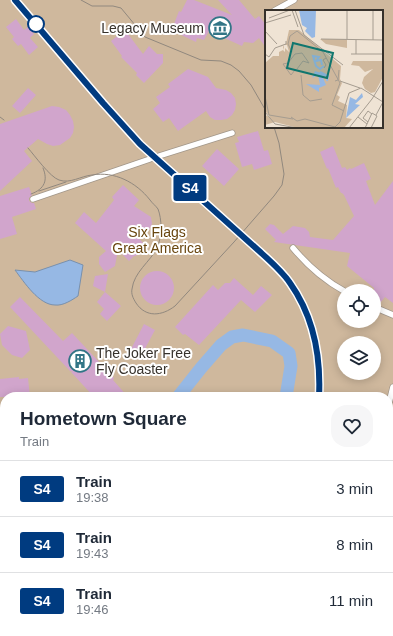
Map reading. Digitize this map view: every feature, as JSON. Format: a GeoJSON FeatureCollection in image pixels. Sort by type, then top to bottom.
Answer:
{"type":"FeatureCollection","features":[{"type":"Feature","properties":{"kind":"lane"},"geometry":{"type":"LineString","coordinates":[[276,10],[294,0]]}},
{"type":"Feature","properties":{"kind":"lane"},"geometry":{"type":"LineString","coordinates":[[159,156],[232,133]]}},
{"type":"Feature","properties":{"kind":"lane"},"geometry":{"type":"LineString","coordinates":[[33,199],[150,159]]}},
{"type":"Feature","properties":{"kind":"lane"},"geometry":{"type":"LineString","coordinates":[[293,248],[306,264],[337,287]]}},
{"type":"Feature","properties":{"kind":"lane"},"geometry":{"type":"LineString","coordinates":[[381,310],[393,315]]}},
{"type":"Feature","properties":{"kind":"green space","name":"Six Flags Great America"},"geometry":{"type":"Polygon","coordinates":[[[0,0],[393,0],[393,392],[0,392],[0,0]]]}},
{"type":"Feature","properties":{"kind":"water"},"geometry":{"type":"Polygon","coordinates":[[[70,260],[83,265],[78,296],[61,305],[49,304],[43,301],[32,292],[15,270],[35,272],[70,260]]]}},
{"type":"Feature","properties":{"kind":"building"},"geometry":{"type":"Polygon","coordinates":[[[187,0],[194,0],[232,15],[218,0],[239,0],[255,19],[259,16],[265,24],[265,47],[259,38],[253,43],[244,42],[242,46],[209,31],[204,40],[197,38],[196,42],[177,33],[173,29],[179,11],[181,12],[187,0]]]}},
{"type":"Feature","properties":{"kind":"building"},"geometry":{"type":"Polygon","coordinates":[[[16,19],[24,30],[28,27],[34,34],[30,38],[38,47],[29,55],[21,44],[18,46],[12,39],[14,37],[6,27],[16,19]]]}},
{"type":"Feature","properties":{"kind":"building"},"geometry":{"type":"Polygon","coordinates":[[[125,30],[143,54],[149,46],[157,54],[163,54],[163,63],[144,83],[136,75],[137,73],[121,57],[122,56],[111,41],[125,30]]]}},
{"type":"Feature","properties":{"kind":"building"},"geometry":{"type":"Polygon","coordinates":[[[188,69],[208,77],[216,88],[226,90],[231,93],[235,98],[236,104],[232,115],[227,119],[215,120],[210,117],[206,111],[178,131],[169,118],[163,122],[153,109],[160,103],[156,97],[170,87],[168,84],[188,69]]]}},
{"type":"Feature","properties":{"kind":"building"},"geometry":{"type":"Polygon","coordinates":[[[28,88],[36,95],[20,113],[12,106],[28,88]]]}},
{"type":"Feature","properties":{"kind":"building"},"geometry":{"type":"Polygon","coordinates":[[[52,106],[66,110],[70,115],[74,127],[70,138],[60,145],[53,146],[38,139],[24,151],[32,161],[0,191],[0,124],[52,106]]]}},
{"type":"Feature","properties":{"kind":"building"},"geometry":{"type":"Polygon","coordinates":[[[258,131],[264,151],[268,150],[272,164],[254,170],[252,164],[242,167],[235,143],[239,142],[237,137],[258,131]]]}},
{"type":"Feature","properties":{"kind":"building"},"geometry":{"type":"Polygon","coordinates":[[[333,146],[342,168],[345,167],[347,170],[364,163],[371,179],[366,181],[375,205],[393,181],[393,303],[385,297],[381,302],[381,284],[369,284],[347,266],[350,253],[274,242],[276,240],[265,229],[270,224],[274,225],[283,234],[293,226],[305,228],[309,232],[310,237],[333,240],[354,216],[344,195],[338,187],[336,188],[320,152],[333,146]]]}},
{"type":"Feature","properties":{"kind":"building"},"geometry":{"type":"Polygon","coordinates":[[[217,149],[239,169],[224,186],[202,166],[217,149]]]}},
{"type":"Feature","properties":{"kind":"building"},"geometry":{"type":"Polygon","coordinates":[[[123,185],[139,200],[134,206],[151,217],[152,224],[149,230],[133,232],[145,245],[136,256],[129,261],[118,250],[115,266],[105,272],[99,264],[99,257],[106,251],[75,223],[84,212],[96,223],[114,200],[112,197],[123,185]]]}},
{"type":"Feature","properties":{"kind":"building"},"geometry":{"type":"Polygon","coordinates":[[[29,187],[32,195],[29,198],[29,201],[34,203],[36,209],[12,217],[17,234],[0,239],[0,196],[29,187]]]}},
{"type":"Feature","properties":{"kind":"building"},"geometry":{"type":"Polygon","coordinates":[[[154,271],[160,271],[164,272],[171,278],[174,288],[173,295],[167,302],[160,305],[154,305],[150,304],[143,298],[140,291],[140,285],[141,281],[147,274],[154,271]]]}},
{"type":"Feature","properties":{"kind":"building"},"geometry":{"type":"Polygon","coordinates":[[[108,274],[105,292],[93,286],[95,276],[108,274]]]}},
{"type":"Feature","properties":{"kind":"building"},"geometry":{"type":"Polygon","coordinates":[[[234,278],[253,295],[261,286],[272,295],[255,312],[241,300],[199,345],[185,334],[183,335],[175,327],[213,285],[218,290],[225,283],[230,283],[234,278]]]}},
{"type":"Feature","properties":{"kind":"building"},"geometry":{"type":"Polygon","coordinates":[[[105,292],[121,306],[107,321],[100,314],[104,309],[97,302],[105,292]]]}},
{"type":"Feature","properties":{"kind":"building","name":"The Joker Free Fly Coaster"},"geometry":{"type":"Polygon","coordinates":[[[20,297],[63,341],[72,333],[114,378],[113,380],[124,392],[89,392],[71,372],[73,372],[70,371],[10,307],[20,297]]]}},
{"type":"Feature","properties":{"kind":"building"},"geometry":{"type":"Polygon","coordinates":[[[144,324],[155,330],[141,356],[130,351],[144,324]]]}},
{"type":"Feature","properties":{"kind":"building"},"geometry":{"type":"Polygon","coordinates":[[[8,326],[26,331],[30,350],[22,358],[12,355],[2,345],[0,334],[8,326]]]}},
{"type":"Feature","properties":{"kind":"building"},"geometry":{"type":"Polygon","coordinates":[[[19,377],[19,379],[28,378],[29,392],[0,392],[0,379],[19,377]]]}},
{"type":"Feature","properties":{"kind":"waterway"},"geometry":{"type":"LineString","coordinates":[[182,392],[221,345],[232,337],[243,335],[272,341],[289,353],[291,366],[287,392]]}},
{"type":"Feature","properties":{"kind":"tram line"},"geometry":{"type":"LineString","coordinates":[[81,0],[92,6],[113,6],[121,8],[145,37],[201,60],[221,61],[231,65],[239,71],[251,85],[265,109]]}},
{"type":"Feature","properties":{"kind":"tram line"},"geometry":{"type":"LineString","coordinates":[[0,117],[4,120]]}},
{"type":"Feature","properties":{"kind":"tram line"},"geometry":{"type":"LineString","coordinates":[[28,148],[47,171],[59,180],[67,181],[100,174],[116,176],[138,188],[158,209],[161,225],[159,243],[154,253],[136,277],[133,283],[132,291],[134,299],[140,308],[154,314],[165,312],[175,306],[234,242],[282,185],[284,174],[279,143],[274,128]]}},
{"type":"Feature","properties":{"kind":"tram line"},"geometry":{"type":"LineString","coordinates":[[31,194],[39,190],[44,184],[45,176],[43,168]]}},
{"type":"Feature","properties":{"kind":"tram line"},"geometry":{"type":"LineString","coordinates":[[39,191],[66,182]]}},
{"type":"Feature","properties":{"kind":"railway"},"geometry":{"type":"LineString","coordinates":[[15,0],[140,144],[263,254],[287,279],[298,296],[310,323],[319,367],[319,392]]}},
{"type":"Feature","properties":{"kind":"train","name":"S4"},"geometry":{"type":"LineString","coordinates":[[15,0],[140,144],[273,263],[290,283],[304,308],[314,332],[320,379],[319,392]]}},
{"type":"Feature","properties":{"kind":"place","name":"Legacy Museum"},"geometry":{"type":"Point","coordinates":[220,28]}},
{"type":"Feature","properties":{"kind":"place","name":"The Joker Free Fly Coaster"},"geometry":{"type":"Point","coordinates":[80,361]}}]}
